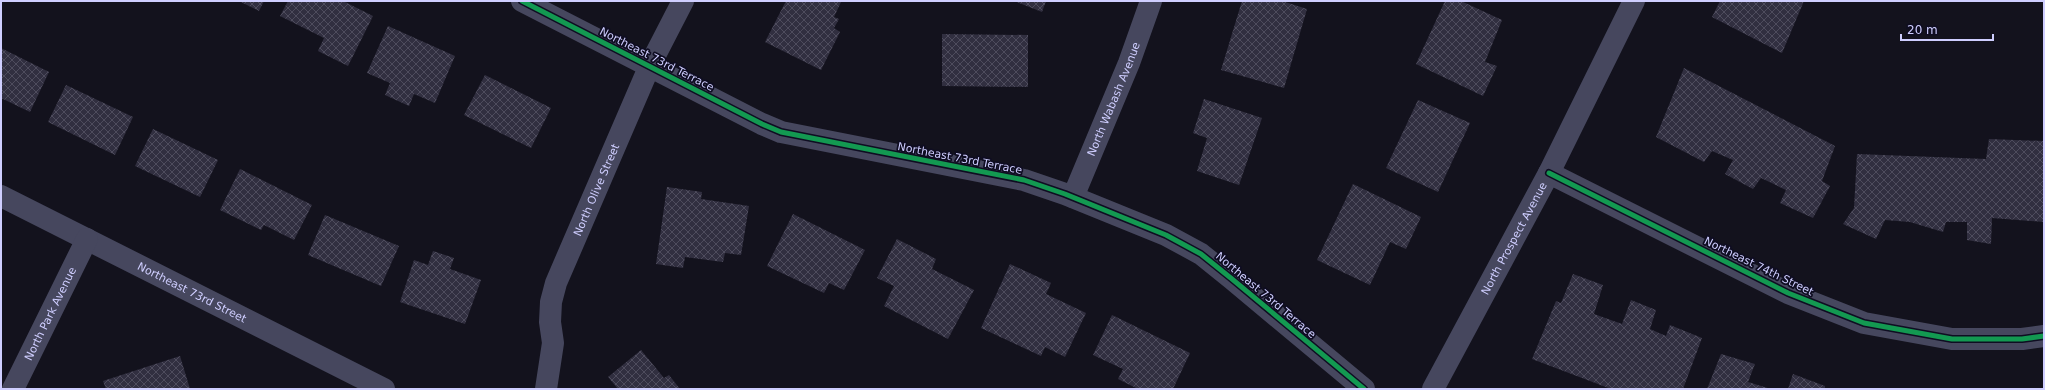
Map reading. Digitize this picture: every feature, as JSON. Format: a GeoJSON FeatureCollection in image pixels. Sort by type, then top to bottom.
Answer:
{"type":"FeatureCollection","features":[{"type":"Feature","properties":{"kind":"street","name":"Northeast 73rd Terrace"},"geometry":{"type":"LineString","coordinates":[[522,1],[650,65],[762,124],[781,132],[1024,180],[1073,197],[1166,235],[1201,254],[1364,389]]}},
{"type":"Feature","properties":{"kind":"street","name":"North Olive Street"},"geometry":{"type":"LineString","coordinates":[[546,389],[553,343],[550,322],[551,302],[556,283],[650,65],[683,1]]}},
{"type":"Feature","properties":{"kind":"street","name":"North Wabash Avenue"},"geometry":{"type":"LineString","coordinates":[[1073,197],[1129,63],[1151,1]]}},
{"type":"Feature","properties":{"kind":"street","name":"North Prospect Avenue"},"geometry":{"type":"LineString","coordinates":[[1433,389],[1549,173],[1634,1]]}},
{"type":"Feature","properties":{"kind":"street","name":"Northeast 74th Street"},"geometry":{"type":"LineString","coordinates":[[1549,173],[1788,294],[1864,323],[1952,339],[2022,339],[2044,336]]}},
{"type":"Feature","properties":{"kind":"street","name":"Northeast 73rd Street"},"geometry":{"type":"LineString","coordinates":[[1,196],[384,389]]}},
{"type":"Feature","properties":{"kind":"street","name":"North Park Avenue"},"geometry":{"type":"LineString","coordinates":[[13,389],[87,239]]}},
{"type":"Feature","properties":{"kind":"building"},"geometry":{"type":"Polygon","coordinates":[[[239,1],[264,1],[259,11],[239,1]]]}},
{"type":"Feature","properties":{"kind":"building"},"geometry":{"type":"Polygon","coordinates":[[[288,1],[343,1],[373,16],[348,66],[318,51],[324,38],[280,16],[288,1]]]}},
{"type":"Feature","properties":{"kind":"building"},"geometry":{"type":"Polygon","coordinates":[[[786,1],[841,2],[834,17],[839,19],[834,28],[840,32],[821,70],[765,42],[786,1]]]}},
{"type":"Feature","properties":{"kind":"building"},"geometry":{"type":"Polygon","coordinates":[[[1014,1],[1046,1],[1042,12],[1014,1]]]}},
{"type":"Feature","properties":{"kind":"building"},"geometry":{"type":"Polygon","coordinates":[[[1242,1],[1282,1],[1307,9],[1284,88],[1221,70],[1242,1]]]}},
{"type":"Feature","properties":{"kind":"building"},"geometry":{"type":"Polygon","coordinates":[[[1445,1],[1461,1],[1502,20],[1485,62],[1497,66],[1483,96],[1416,64],[1445,1]]]}},
{"type":"Feature","properties":{"kind":"building"},"geometry":{"type":"Polygon","coordinates":[[[1720,1],[1804,1],[1782,53],[1712,17],[1720,1]]]}},
{"type":"Feature","properties":{"kind":"building"},"geometry":{"type":"Polygon","coordinates":[[[388,26],[455,56],[435,103],[414,94],[409,106],[385,95],[390,83],[367,73],[388,26]]]}},
{"type":"Feature","properties":{"kind":"building"},"geometry":{"type":"Polygon","coordinates":[[[942,34],[1028,35],[1028,87],[942,86],[942,34]]]}},
{"type":"Feature","properties":{"kind":"building"},"geometry":{"type":"Polygon","coordinates":[[[1,48],[49,72],[30,112],[1,98],[1,48]]]}},
{"type":"Feature","properties":{"kind":"building"},"geometry":{"type":"Polygon","coordinates":[[[1684,68],[1835,146],[1822,181],[1830,186],[1813,218],[1780,203],[1786,190],[1761,178],[1753,189],[1725,174],[1733,160],[1712,151],[1704,162],[1656,137],[1684,68]]]}},
{"type":"Feature","properties":{"kind":"building"},"geometry":{"type":"Polygon","coordinates":[[[485,75],[551,108],[531,148],[464,115],[485,75]]]}},
{"type":"Feature","properties":{"kind":"building"},"geometry":{"type":"Polygon","coordinates":[[[66,85],[133,117],[115,155],[48,122],[66,85]]]}},
{"type":"Feature","properties":{"kind":"building"},"geometry":{"type":"Polygon","coordinates":[[[1204,99],[1262,118],[1239,185],[1197,171],[1207,138],[1193,133],[1204,99]]]}},
{"type":"Feature","properties":{"kind":"building"},"geometry":{"type":"Polygon","coordinates":[[[1418,100],[1470,123],[1438,192],[1386,168],[1418,100]]]}},
{"type":"Feature","properties":{"kind":"building"},"geometry":{"type":"Polygon","coordinates":[[[153,129],[218,160],[200,197],[135,166],[153,129]]]}},
{"type":"Feature","properties":{"kind":"building"},"geometry":{"type":"Polygon","coordinates":[[[1989,139],[2044,141],[2044,222],[1992,218],[1991,244],[1967,240],[1967,222],[1946,222],[1943,232],[1910,222],[1885,220],[1876,239],[1843,224],[1854,208],[1857,154],[1986,159],[1989,139]]]}},
{"type":"Feature","properties":{"kind":"building"},"geometry":{"type":"Polygon","coordinates":[[[240,169],[312,205],[294,240],[264,225],[261,230],[220,210],[240,169]]]}},
{"type":"Feature","properties":{"kind":"building"},"geometry":{"type":"Polygon","coordinates":[[[1353,184],[1421,217],[1406,249],[1390,242],[1370,285],[1317,260],[1353,184]]]}},
{"type":"Feature","properties":{"kind":"building"},"geometry":{"type":"Polygon","coordinates":[[[667,187],[702,192],[701,199],[749,206],[741,255],[725,253],[723,262],[685,257],[683,268],[656,264],[667,187]]]}},
{"type":"Feature","properties":{"kind":"building"},"geometry":{"type":"Polygon","coordinates":[[[793,214],[865,250],[844,290],[829,283],[824,293],[767,266],[793,214]]]}},
{"type":"Feature","properties":{"kind":"building"},"geometry":{"type":"Polygon","coordinates":[[[325,215],[399,246],[381,286],[308,255],[325,215]]]}},
{"type":"Feature","properties":{"kind":"building"},"geometry":{"type":"Polygon","coordinates":[[[897,239],[936,259],[932,269],[974,290],[948,339],[884,306],[894,286],[877,278],[897,239]]]}},
{"type":"Feature","properties":{"kind":"building"},"geometry":{"type":"Polygon","coordinates":[[[433,251],[454,258],[450,269],[481,280],[465,324],[400,302],[414,260],[428,265],[433,251]]]}},
{"type":"Feature","properties":{"kind":"building"},"geometry":{"type":"Polygon","coordinates":[[[1010,264],[1051,283],[1046,294],[1086,313],[1065,357],[1045,347],[1041,356],[981,328],[1010,264]]]}},
{"type":"Feature","properties":{"kind":"building"},"geometry":{"type":"Polygon","coordinates":[[[1573,274],[1603,285],[1594,314],[1622,324],[1631,300],[1656,310],[1650,329],[1666,336],[1670,325],[1702,338],[1683,389],[1611,389],[1532,359],[1556,301],[1561,303],[1573,274]]]}},
{"type":"Feature","properties":{"kind":"building"},"geometry":{"type":"Polygon","coordinates":[[[1112,315],[1190,353],[1173,389],[1138,389],[1118,379],[1123,369],[1093,355],[1112,315]]]}},
{"type":"Feature","properties":{"kind":"building"},"geometry":{"type":"Polygon","coordinates":[[[641,350],[664,378],[669,375],[680,389],[618,389],[608,377],[641,350]]]}},
{"type":"Feature","properties":{"kind":"building"},"geometry":{"type":"Polygon","coordinates":[[[1721,354],[1755,364],[1748,382],[1771,389],[1707,389],[1721,354]]]}},
{"type":"Feature","properties":{"kind":"building"},"geometry":{"type":"Polygon","coordinates":[[[180,356],[190,389],[106,389],[103,381],[180,356]]]}},
{"type":"Feature","properties":{"kind":"building"},"geometry":{"type":"Polygon","coordinates":[[[1793,374],[1825,386],[1825,389],[1788,389],[1793,374]]]}},
{"type":"Feature","properties":{"kind":"cycle path"},"geometry":{"type":"LineString","coordinates":[[522,1],[762,124],[781,132],[1024,180],[1065,194],[1166,235],[1201,254],[1364,389]]}},
{"type":"Feature","properties":{"kind":"cycle path"},"geometry":{"type":"LineString","coordinates":[[1549,173],[1788,293],[1864,323],[1952,339],[2022,339],[2044,336]]}}]}
